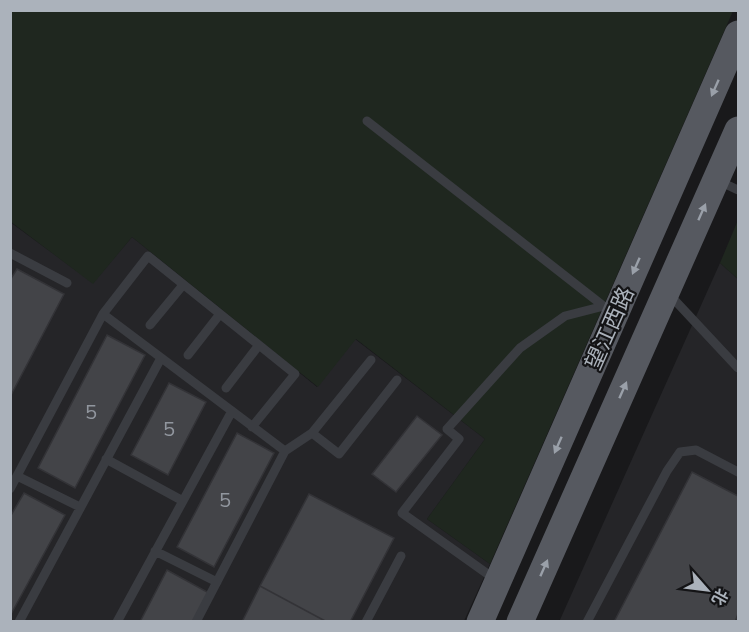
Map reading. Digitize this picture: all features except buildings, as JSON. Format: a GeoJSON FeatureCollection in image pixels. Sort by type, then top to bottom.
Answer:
{"type":"FeatureCollection","features":[{"type":"Feature","properties":{"kind":"main road","name":"望江西路"},"geometry":{"type":"LineString","coordinates":[[480,621],[610,311],[738,34]]}},
{"type":"Feature","properties":{"kind":"main road","name":"望江西路"},"geometry":{"type":"LineString","coordinates":[[520,621],[667,292],[727,185],[738,130]]}},
{"type":"Feature","properties":{"kind":"lane"},"geometry":{"type":"LineString","coordinates":[[367,121],[610,311]]}},
{"type":"Feature","properties":{"kind":"lane"},"geometry":{"type":"LineString","coordinates":[[10,253],[67,283]]}},
{"type":"Feature","properties":{"kind":"lane"},"geometry":{"type":"LineString","coordinates":[[10,489],[103,314],[148,256],[295,374],[252,427]]}},
{"type":"Feature","properties":{"kind":"lane"},"geometry":{"type":"LineString","coordinates":[[150,325],[183,285]]}},
{"type":"Feature","properties":{"kind":"lane"},"geometry":{"type":"LineString","coordinates":[[667,292],[738,368]]}},
{"type":"Feature","properties":{"kind":"lane"},"geometry":{"type":"LineString","coordinates":[[498,581],[402,513],[459,439],[447,429],[520,348],[565,316],[610,311]]}},
{"type":"Feature","properties":{"kind":"lane"},"geometry":{"type":"LineString","coordinates":[[103,314],[285,451]]}},
{"type":"Feature","properties":{"kind":"lane"},"geometry":{"type":"LineString","coordinates":[[188,355],[220,314]]}},
{"type":"Feature","properties":{"kind":"lane"},"geometry":{"type":"LineString","coordinates":[[226,388],[259,345]]}},
{"type":"Feature","properties":{"kind":"lane"},"geometry":{"type":"LineString","coordinates":[[18,621],[161,358]]}},
{"type":"Feature","properties":{"kind":"lane"},"geometry":{"type":"LineString","coordinates":[[196,621],[285,451],[312,433],[371,360]]}},
{"type":"Feature","properties":{"kind":"lane"},"geometry":{"type":"LineString","coordinates":[[312,433],[339,454],[397,380]]}},
{"type":"Feature","properties":{"kind":"lane"},"geometry":{"type":"LineString","coordinates":[[117,621],[232,411]]}},
{"type":"Feature","properties":{"kind":"lane"},"geometry":{"type":"LineString","coordinates":[[587,621],[667,471],[680,452],[696,450],[738,472]]}},
{"type":"Feature","properties":{"kind":"lane"},"geometry":{"type":"LineString","coordinates":[[106,459],[183,501]]}},
{"type":"Feature","properties":{"kind":"lane"},"geometry":{"type":"LineString","coordinates":[[17,476],[80,507]]}},
{"type":"Feature","properties":{"kind":"lane"},"geometry":{"type":"LineString","coordinates":[[155,551],[217,582]]}},
{"type":"Feature","properties":{"kind":"lane"},"geometry":{"type":"LineString","coordinates":[[366,621],[401,556]]}},
{"type":"Feature","properties":{"kind":"shaded area"},"geometry":{"type":"Polygon","coordinates":[[[11,11],[733,11],[490,564],[427,519],[485,439],[356,339],[318,387],[132,237],[93,284],[11,222],[11,11]]]}},
{"type":"Feature","properties":{"kind":"shaded area"},"geometry":{"type":"Polygon","coordinates":[[[738,220],[738,279],[720,263],[738,220]]]}},
{"type":"Feature","properties":{"kind":"shaded area"},"geometry":{"type":"Polygon","coordinates":[[[10,222],[93,283],[132,237],[317,387],[355,339],[485,439],[427,519],[490,564],[464,621],[11,621],[10,222]]]}},
{"type":"Feature","properties":{"kind":"shaded area"},"geometry":{"type":"Polygon","coordinates":[[[720,263],[738,279],[738,621],[559,622],[720,263]]]}}]}
